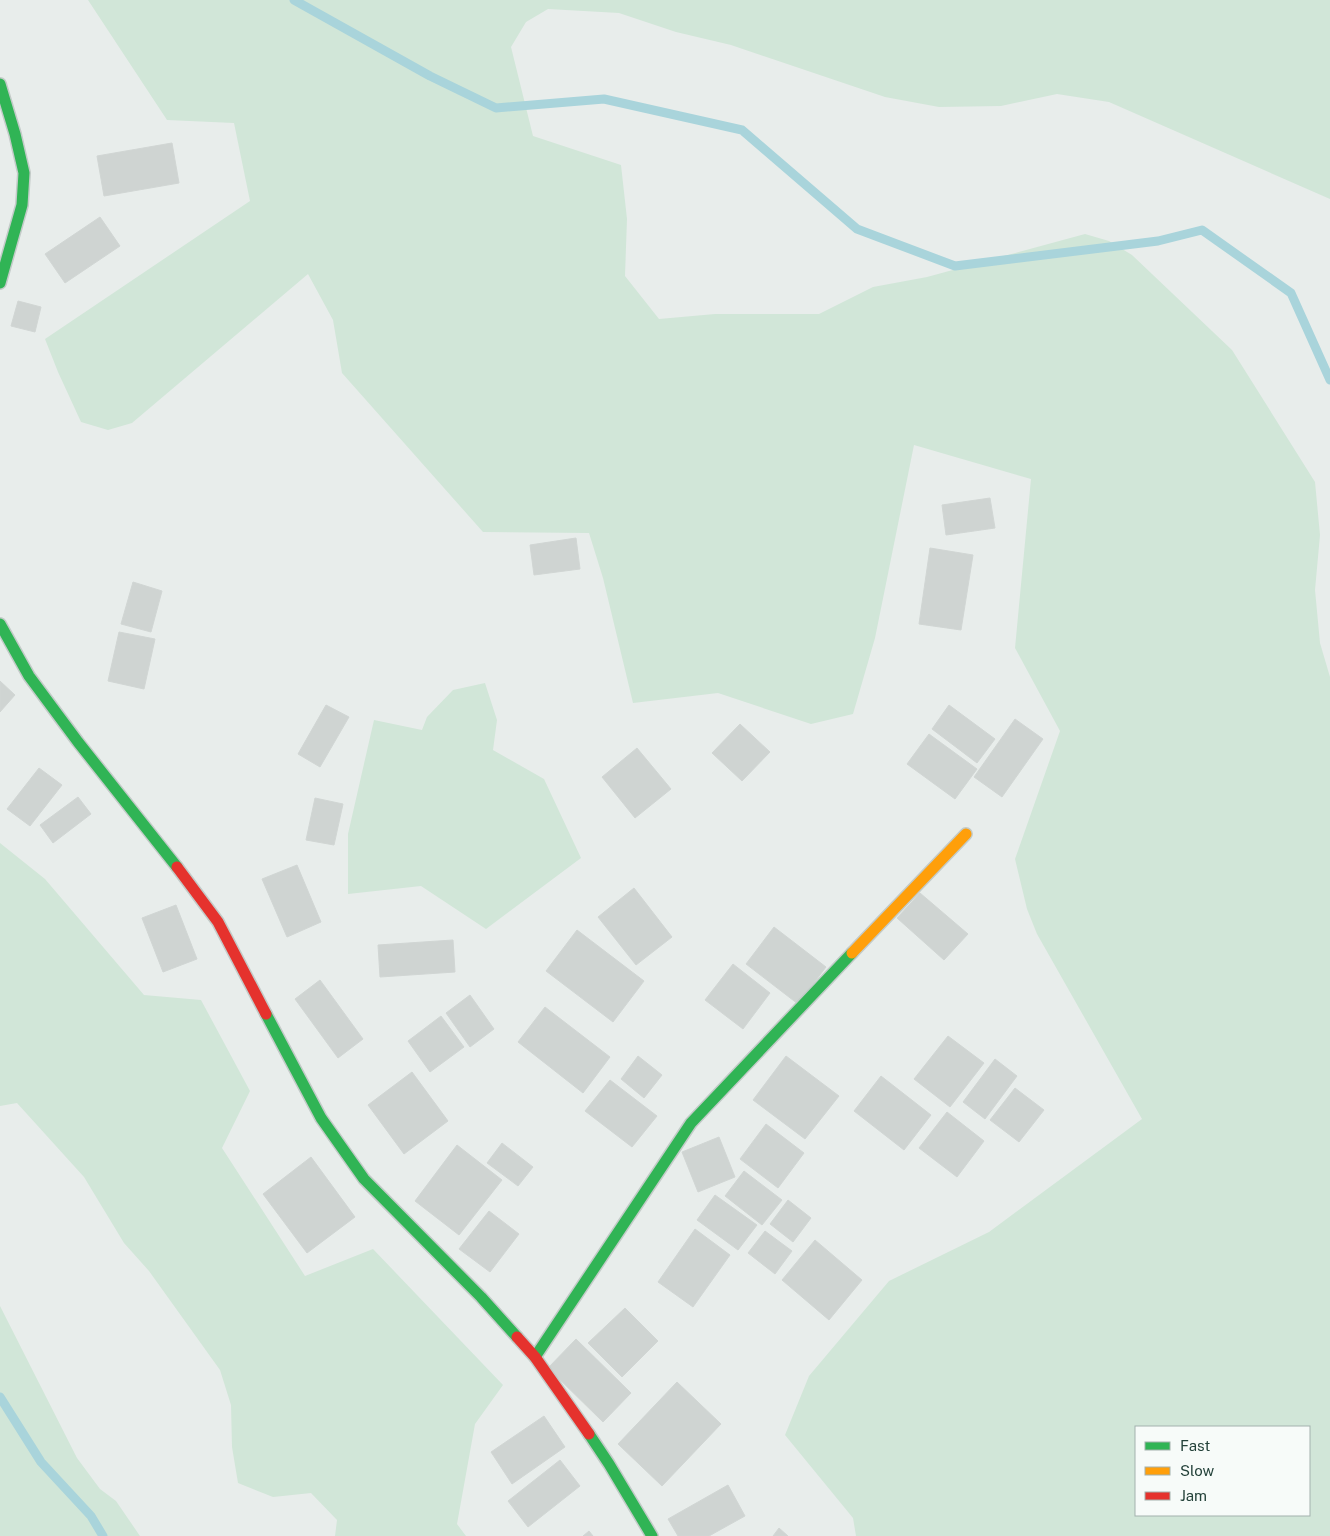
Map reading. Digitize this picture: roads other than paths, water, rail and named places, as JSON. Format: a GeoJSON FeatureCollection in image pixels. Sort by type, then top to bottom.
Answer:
{"type":"FeatureCollection","features":[{"type":"Feature","properties":{"kind":"street"},"geometry":{"type":"LineString","coordinates":[[0,84],[4,91],[24,172],[22,205],[0,283]]}},
{"type":"Feature","properties":{"kind":"street"},"geometry":{"type":"LineString","coordinates":[[0,624],[29,676],[218,922],[321,1118],[364,1179],[481,1297],[535,1356],[609,1464],[652,1536]]}},
{"type":"Feature","properties":{"kind":"street"},"geometry":{"type":"LineString","coordinates":[[535,1356],[691,1123],[966,834]]}},
{"type":"Feature","properties":{"kind":"waterway"},"geometry":{"type":"LineString","coordinates":[[294,0],[430,76],[496,108],[604,99],[742,130],[857,229],[955,266],[1158,241],[1202,230],[1291,293],[1330,380]]}},
{"type":"Feature","properties":{"kind":"waterway"},"geometry":{"type":"LineString","coordinates":[[0,1397],[41,1462],[91,1516],[103,1536]]}}]}
